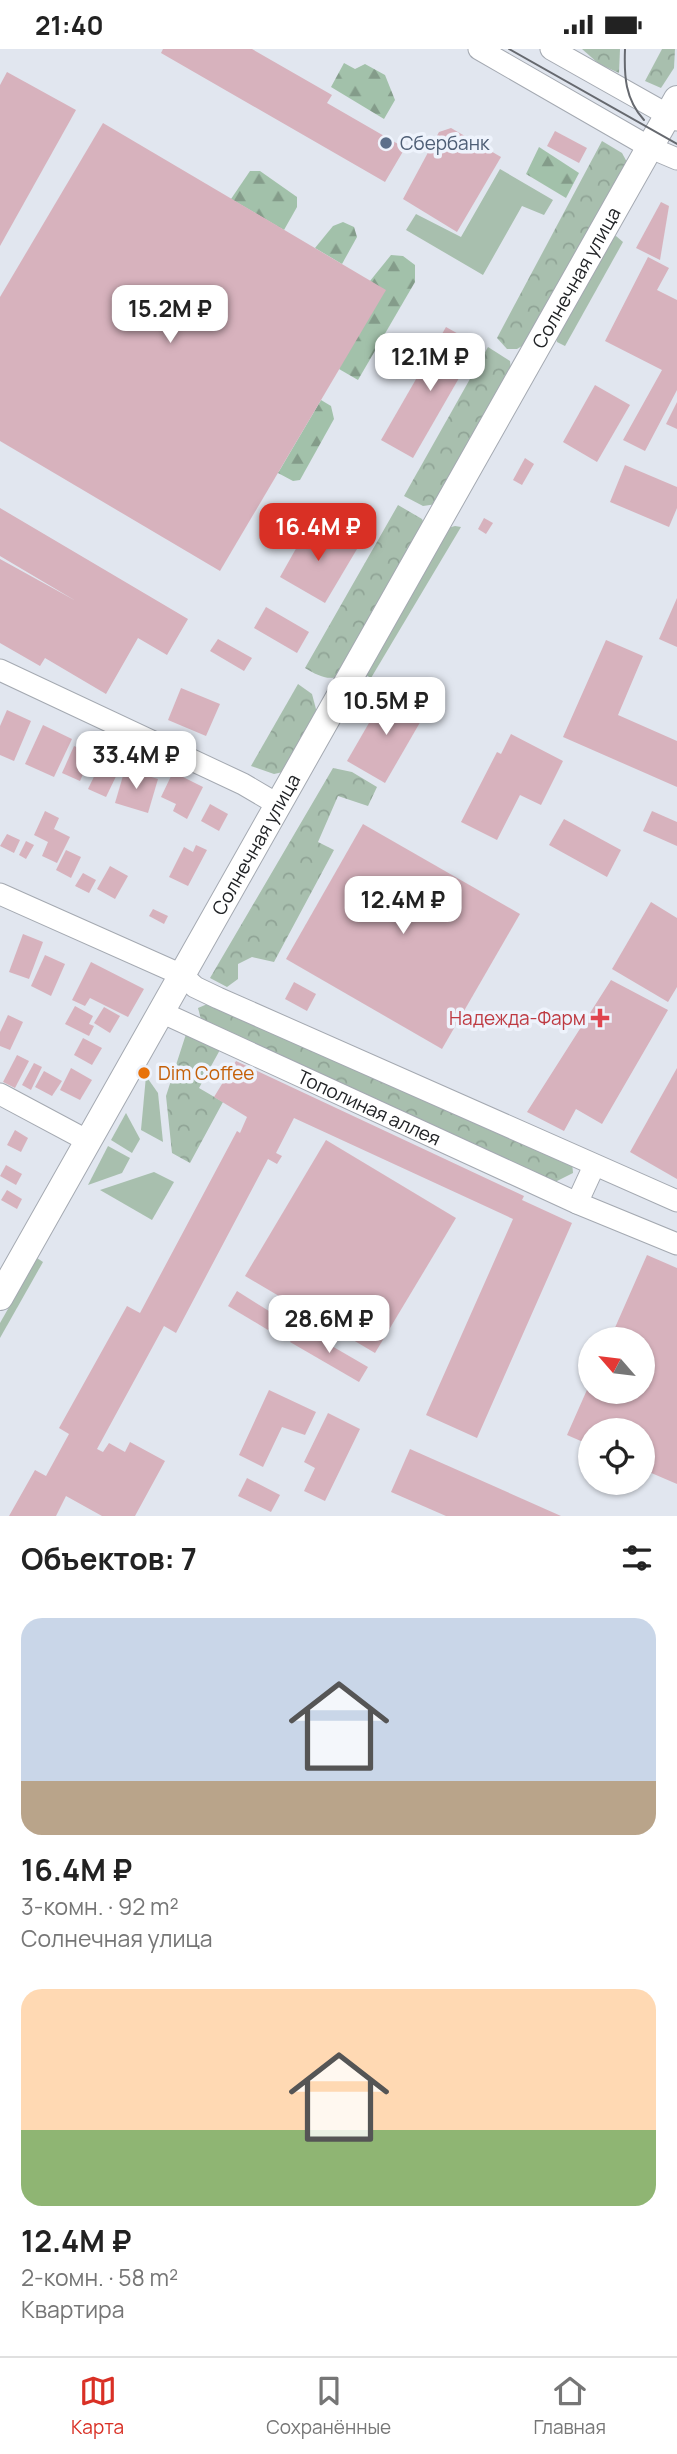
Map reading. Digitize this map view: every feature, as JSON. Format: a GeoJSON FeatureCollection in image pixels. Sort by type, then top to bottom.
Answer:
{"type":"FeatureCollection","features":[{"type":"Feature","properties":{"kind":"main road","name":"Солнечная улица"},"geometry":{"type":"LineString","coordinates":[[0,1297],[277,804],[674,112]]}},
{"type":"Feature","properties":{"kind":"street"},"geometry":{"type":"LineString","coordinates":[[479,49],[651,148],[677,159]]}},
{"type":"Feature","properties":{"kind":"street"},"geometry":{"type":"LineString","coordinates":[[551,49],[674,112]]}},
{"type":"Feature","properties":{"kind":"street"},"geometry":{"type":"LineString","coordinates":[[0,670],[243,784],[277,804]]}},
{"type":"Feature","properties":{"kind":"street","name":"Тополиная аллея"},"geometry":{"type":"LineString","coordinates":[[0,894],[182,975],[195,987],[218,998],[677,1201]]}},
{"type":"Feature","properties":{"kind":"street","name":"Тополиная аллея"},"geometry":{"type":"LineString","coordinates":[[161,1012],[577,1203],[677,1244]]}},
{"type":"Feature","properties":{"kind":"street"},"geometry":{"type":"LineString","coordinates":[[0,1094],[88,1141]]}},
{"type":"Feature","properties":{"kind":"street"},"geometry":{"type":"LineString","coordinates":[[577,1203],[594,1166]]}},
{"type":"Feature","properties":{"kind":"green space"},"geometry":{"type":"Polygon","coordinates":[[[582,49],[620,49],[619,73],[599,64],[582,49]]]}},
{"type":"Feature","properties":{"kind":"green space"},"geometry":{"type":"Polygon","coordinates":[[[662,49],[675,49],[674,68],[661,88],[645,81],[662,49]]]}},
{"type":"Feature","properties":{"kind":"green space"},"geometry":{"type":"Polygon","coordinates":[[[344,63],[355,69],[365,64],[385,75],[395,100],[384,119],[331,87],[344,63]]]}},
{"type":"Feature","properties":{"kind":"green space"},"geometry":{"type":"Polygon","coordinates":[[[602,141],[622,153],[628,164],[527,343],[517,349],[507,349],[497,338],[602,141]]]}},
{"type":"Feature","properties":{"kind":"green space"},"geometry":{"type":"Polygon","coordinates":[[[539,147],[579,173],[566,198],[526,174],[539,147]]]}},
{"type":"Feature","properties":{"kind":"green space"},"geometry":{"type":"Polygon","coordinates":[[[500,169],[553,200],[544,215],[522,206],[483,275],[406,230],[416,214],[461,237],[500,169]]]}},
{"type":"Feature","properties":{"kind":"green space"},"geometry":{"type":"Polygon","coordinates":[[[250,171],[260,171],[297,197],[297,207],[284,230],[231,199],[250,171]]]}},
{"type":"Feature","properties":{"kind":"green space"},"geometry":{"type":"Polygon","coordinates":[[[343,222],[354,227],[357,237],[342,264],[315,248],[333,226],[343,222]]]}},
{"type":"Feature","properties":{"kind":"green space"},"geometry":{"type":"Polygon","coordinates":[[[616,236],[623,242],[565,346],[557,342],[556,338],[612,237],[616,236]]]}},
{"type":"Feature","properties":{"kind":"green space"},"geometry":{"type":"Polygon","coordinates":[[[391,255],[403,256],[415,265],[415,282],[358,380],[339,369],[370,281],[391,255]]]}},
{"type":"Feature","properties":{"kind":"green space"},"geometry":{"type":"Polygon","coordinates":[[[488,347],[510,361],[511,370],[437,504],[423,506],[404,496],[488,347]]]}},
{"type":"Feature","properties":{"kind":"green space"},"geometry":{"type":"Polygon","coordinates":[[[321,400],[331,406],[334,419],[300,480],[293,481],[278,473],[321,400]]]}},
{"type":"Feature","properties":{"kind":"green space"},"geometry":{"type":"Polygon","coordinates":[[[398,505],[422,519],[426,527],[340,676],[326,678],[314,673],[305,668],[398,505]]]}},
{"type":"Feature","properties":{"kind":"green space"},"geometry":{"type":"Polygon","coordinates":[[[461,527],[371,678],[366,675],[448,528],[461,527]]]}},
{"type":"Feature","properties":{"kind":"green space"},"geometry":{"type":"Polygon","coordinates":[[[298,684],[312,694],[317,713],[283,772],[274,774],[251,766],[298,684]]]}},
{"type":"Feature","properties":{"kind":"green space"},"geometry":{"type":"Polygon","coordinates":[[[333,768],[352,772],[377,787],[368,806],[338,796],[318,842],[334,850],[274,962],[252,957],[238,964],[238,979],[227,987],[210,978],[333,768]]]}},
{"type":"Feature","properties":{"kind":"green space"},"geometry":{"type":"Polygon","coordinates":[[[212,1002],[572,1162],[573,1173],[555,1182],[202,1023],[198,1008],[212,1002]]]}},
{"type":"Feature","properties":{"kind":"green space"},"geometry":{"type":"Polygon","coordinates":[[[187,1031],[221,1048],[199,1088],[223,1102],[190,1163],[172,1153],[166,1096],[187,1031]]]}},
{"type":"Feature","properties":{"kind":"green space"},"geometry":{"type":"Polygon","coordinates":[[[146,1076],[158,1093],[163,1142],[141,1130],[146,1076]]]}},
{"type":"Feature","properties":{"kind":"green space"},"geometry":{"type":"Polygon","coordinates":[[[126,1113],[140,1139],[132,1153],[111,1140],[126,1113]]]}},
{"type":"Feature","properties":{"kind":"green space"},"geometry":{"type":"Polygon","coordinates":[[[108,1146],[130,1158],[122,1173],[88,1185],[108,1146]]]}},
{"type":"Feature","properties":{"kind":"green space"},"geometry":{"type":"Polygon","coordinates":[[[154,1172],[174,1182],[152,1220],[100,1190],[154,1172]]]}},
{"type":"Feature","properties":{"kind":"green space"},"geometry":{"type":"Polygon","coordinates":[[[37,1258],[43,1262],[0,1338],[0,1323],[37,1258]]]}},
{"type":"Feature","properties":{"kind":"building"},"geometry":{"type":"Polygon","coordinates":[[[163,49],[252,49],[332,95],[327,103],[405,148],[385,182],[161,53],[163,49]]]}},
{"type":"Feature","properties":{"kind":"building"},"geometry":{"type":"Polygon","coordinates":[[[7,72],[76,110],[0,246],[0,85],[7,72]]]}},
{"type":"Feature","properties":{"kind":"building"},"geometry":{"type":"Polygon","coordinates":[[[103,123],[386,290],[220,571],[0,441],[0,297],[103,123]]]}},
{"type":"Feature","properties":{"kind":"building"},"geometry":{"type":"Polygon","coordinates":[[[451,128],[501,157],[457,232],[403,199],[439,132],[451,128]]]}},
{"type":"Feature","properties":{"kind":"building"},"geometry":{"type":"Polygon","coordinates":[[[555,131],[587,148],[579,163],[547,146],[555,131]]]}},
{"type":"Feature","properties":{"kind":"building"},"geometry":{"type":"Polygon","coordinates":[[[661,202],[669,206],[660,260],[636,248],[661,202]]]}},
{"type":"Feature","properties":{"kind":"building"},"geometry":{"type":"Polygon","coordinates":[[[648,257],[669,268],[657,290],[677,300],[677,390],[645,451],[623,440],[662,370],[605,341],[648,257]]]}},
{"type":"Feature","properties":{"kind":"building"},"geometry":{"type":"Polygon","coordinates":[[[446,327],[478,345],[413,458],[381,440],[446,327]]]}},
{"type":"Feature","properties":{"kind":"building"},"geometry":{"type":"Polygon","coordinates":[[[595,385],[630,405],[597,462],[563,442],[595,385]]]}},
{"type":"Feature","properties":{"kind":"building"},"geometry":{"type":"Polygon","coordinates":[[[677,402],[677,429],[666,424],[677,402]]]}},
{"type":"Feature","properties":{"kind":"building"},"geometry":{"type":"Polygon","coordinates":[[[525,458],[534,464],[522,485],[513,480],[525,458]]]}},
{"type":"Feature","properties":{"kind":"building"},"geometry":{"type":"Polygon","coordinates":[[[625,465],[677,487],[677,508],[669,527],[610,502],[625,465]]]}},
{"type":"Feature","properties":{"kind":"building"},"geometry":{"type":"Polygon","coordinates":[[[0,508],[188,619],[167,655],[138,638],[106,694],[45,658],[40,666],[0,643],[0,559],[76,601],[0,556],[0,508]]]}},
{"type":"Feature","properties":{"kind":"building"},"geometry":{"type":"Polygon","coordinates":[[[484,518],[493,523],[486,534],[478,529],[484,518]]]}},
{"type":"Feature","properties":{"kind":"building"},"geometry":{"type":"Polygon","coordinates":[[[311,522],[357,549],[325,603],[280,577],[311,522]]]}},
{"type":"Feature","properties":{"kind":"building"},"geometry":{"type":"Polygon","coordinates":[[[677,598],[677,647],[659,639],[677,598]]]}},
{"type":"Feature","properties":{"kind":"building"},"geometry":{"type":"Polygon","coordinates":[[[266,607],[309,632],[297,653],[254,628],[266,607]]]}},
{"type":"Feature","properties":{"kind":"building"},"geometry":{"type":"Polygon","coordinates":[[[218,639],[252,658],[244,671],[210,651],[218,639]]]}},
{"type":"Feature","properties":{"kind":"building"},"geometry":{"type":"Polygon","coordinates":[[[606,640],[643,656],[618,715],[677,741],[677,787],[563,737],[606,640]]]}},
{"type":"Feature","properties":{"kind":"building"},"geometry":{"type":"Polygon","coordinates":[[[181,688],[220,704],[206,736],[168,720],[181,688]]]}},
{"type":"Feature","properties":{"kind":"building"},"geometry":{"type":"Polygon","coordinates":[[[388,690],[426,712],[385,783],[347,761],[388,690]]]}},
{"type":"Feature","properties":{"kind":"building"},"geometry":{"type":"Polygon","coordinates":[[[7,710],[31,721],[14,761],[0,755],[0,726],[7,710]]]}},
{"type":"Feature","properties":{"kind":"building"},"geometry":{"type":"Polygon","coordinates":[[[43,725],[72,739],[54,777],[25,764],[43,725]]]}},
{"type":"Feature","properties":{"kind":"building"},"geometry":{"type":"Polygon","coordinates":[[[511,734],[563,761],[541,805],[520,795],[497,840],[461,822],[497,752],[501,754],[511,734]]]}},
{"type":"Feature","properties":{"kind":"building"},"geometry":{"type":"Polygon","coordinates":[[[74,746],[92,754],[80,781],[62,773],[74,746]]]}},
{"type":"Feature","properties":{"kind":"building"},"geometry":{"type":"Polygon","coordinates":[[[104,756],[122,764],[106,797],[88,789],[104,756]]]}},
{"type":"Feature","properties":{"kind":"building"},"geometry":{"type":"Polygon","coordinates":[[[125,769],[158,779],[148,813],[115,803],[125,769]]]}},
{"type":"Feature","properties":{"kind":"building"},"geometry":{"type":"Polygon","coordinates":[[[173,772],[203,787],[187,819],[173,811],[176,804],[161,797],[173,772]]]}},
{"type":"Feature","properties":{"kind":"building"},"geometry":{"type":"Polygon","coordinates":[[[210,804],[228,814],[219,831],[201,821],[210,804]]]}},
{"type":"Feature","properties":{"kind":"building"},"geometry":{"type":"Polygon","coordinates":[[[45,811],[59,818],[54,829],[70,837],[57,863],[42,856],[48,842],[34,835],[45,811]]]}},
{"type":"Feature","properties":{"kind":"building"},"geometry":{"type":"Polygon","coordinates":[[[652,811],[677,822],[677,846],[643,831],[652,811]]]}},
{"type":"Feature","properties":{"kind":"building"},"geometry":{"type":"Polygon","coordinates":[[[564,819],[621,850],[607,877],[549,845],[564,819]]]}},
{"type":"Feature","properties":{"kind":"building"},"geometry":{"type":"Polygon","coordinates":[[[363,824],[520,914],[442,1049],[286,959],[363,824]]]}},
{"type":"Feature","properties":{"kind":"building"},"geometry":{"type":"Polygon","coordinates":[[[7,834],[20,840],[14,853],[0,846],[7,834]]]}},
{"type":"Feature","properties":{"kind":"building"},"geometry":{"type":"Polygon","coordinates":[[[26,841],[34,845],[26,859],[19,855],[26,841]]]}},
{"type":"Feature","properties":{"kind":"building"},"geometry":{"type":"Polygon","coordinates":[[[196,845],[207,850],[188,886],[169,877],[184,847],[193,852],[196,845]]]}},
{"type":"Feature","properties":{"kind":"building"},"geometry":{"type":"Polygon","coordinates":[[[66,850],[81,857],[71,878],[56,870],[66,850]]]}},
{"type":"Feature","properties":{"kind":"building"},"geometry":{"type":"Polygon","coordinates":[[[110,866],[128,876],[115,899],[97,889],[110,866]]]}},
{"type":"Feature","properties":{"kind":"building"},"geometry":{"type":"Polygon","coordinates":[[[83,873],[96,880],[89,893],[75,886],[83,873]]]}},
{"type":"Feature","properties":{"kind":"building"},"geometry":{"type":"Polygon","coordinates":[[[651,902],[677,918],[677,987],[668,1002],[612,969],[651,902]]]}},
{"type":"Feature","properties":{"kind":"building"},"geometry":{"type":"Polygon","coordinates":[[[153,909],[168,916],[164,924],[149,916],[153,909]]]}},
{"type":"Feature","properties":{"kind":"building"},"geometry":{"type":"Polygon","coordinates":[[[23,934],[43,942],[29,979],[9,972],[23,934]]]}},
{"type":"Feature","properties":{"kind":"building"},"geometry":{"type":"Polygon","coordinates":[[[45,955],[65,964],[51,996],[31,986],[45,955]]]}},
{"type":"Feature","properties":{"kind":"building"},"geometry":{"type":"Polygon","coordinates":[[[91,962],[144,989],[128,1017],[90,998],[85,1006],[72,1000],[91,962]]]}},
{"type":"Feature","properties":{"kind":"building"},"geometry":{"type":"Polygon","coordinates":[[[611,980],[668,1010],[602,1124],[576,1109],[564,1131],[527,1112],[611,980]]]}},
{"type":"Feature","properties":{"kind":"building"},"geometry":{"type":"Polygon","coordinates":[[[294,982],[316,994],[307,1011],[285,999],[294,982]]]}},
{"type":"Feature","properties":{"kind":"building"},"geometry":{"type":"Polygon","coordinates":[[[75,1006],[93,1016],[89,1024],[94,1026],[89,1036],[65,1024],[75,1006]]]}},
{"type":"Feature","properties":{"kind":"building"},"geometry":{"type":"Polygon","coordinates":[[[104,1007],[120,1016],[110,1033],[94,1023],[104,1007]]]}},
{"type":"Feature","properties":{"kind":"building"},"geometry":{"type":"Polygon","coordinates":[[[8,1015],[23,1022],[10,1050],[0,1046],[0,1032],[8,1015]]]}},
{"type":"Feature","properties":{"kind":"building"},"geometry":{"type":"Polygon","coordinates":[[[83,1038],[102,1048],[92,1065],[74,1055],[83,1038]]]}},
{"type":"Feature","properties":{"kind":"building"},"geometry":{"type":"Polygon","coordinates":[[[17,1055],[29,1061],[15,1088],[3,1082],[17,1055]]]}},
{"type":"Feature","properties":{"kind":"building"},"geometry":{"type":"Polygon","coordinates":[[[236,1061],[524,1196],[522,1200],[572,1223],[477,1438],[426,1415],[513,1219],[294,1118],[276,1153],[282,1156],[277,1164],[268,1159],[176,1333],[164,1326],[97,1449],[103,1452],[109,1443],[125,1452],[130,1442],[165,1461],[135,1516],[102,1516],[66,1496],[56,1516],[9,1516],[35,1470],[46,1476],[69,1434],[59,1428],[127,1306],[140,1313],[237,1131],[240,1133],[247,1117],[214,1097],[236,1061]]]}},
{"type":"Feature","properties":{"kind":"building"},"geometry":{"type":"Polygon","coordinates":[[[34,1063],[42,1067],[31,1090],[22,1085],[34,1063]]]}},
{"type":"Feature","properties":{"kind":"building"},"geometry":{"type":"Polygon","coordinates":[[[71,1068],[92,1080],[80,1100],[60,1090],[71,1068]]]}},
{"type":"Feature","properties":{"kind":"building"},"geometry":{"type":"Polygon","coordinates":[[[677,1068],[677,1179],[630,1152],[677,1068]]]}},
{"type":"Feature","properties":{"kind":"building"},"geometry":{"type":"Polygon","coordinates":[[[44,1071],[62,1081],[52,1096],[35,1087],[44,1071]]]}},
{"type":"Feature","properties":{"kind":"building"},"geometry":{"type":"Polygon","coordinates":[[[15,1130],[28,1138],[21,1152],[7,1145],[15,1130]]]}},
{"type":"Feature","properties":{"kind":"building"},"geometry":{"type":"Polygon","coordinates":[[[326,1140],[456,1218],[375,1353],[245,1276],[326,1140]]]}},
{"type":"Feature","properties":{"kind":"building"},"geometry":{"type":"Polygon","coordinates":[[[6,1165],[22,1174],[16,1185],[0,1176],[6,1165]]]}},
{"type":"Feature","properties":{"kind":"building"},"geometry":{"type":"Polygon","coordinates":[[[7,1190],[22,1199],[17,1209],[1,1200],[7,1190]]]}},
{"type":"Feature","properties":{"kind":"building"},"geometry":{"type":"Polygon","coordinates":[[[647,1255],[677,1268],[677,1484],[655,1475],[655,1418],[578,1418],[578,1440],[567,1435],[581,1404],[655,1404],[655,1327],[615,1327],[647,1255]]]}},
{"type":"Feature","properties":{"kind":"building"},"geometry":{"type":"Polygon","coordinates":[[[237,1291],[277,1316],[268,1330],[228,1306],[237,1291]]]}},
{"type":"Feature","properties":{"kind":"building"},"geometry":{"type":"Polygon","coordinates":[[[299,1327],[368,1367],[359,1382],[290,1342],[299,1327]]]}},
{"type":"Feature","properties":{"kind":"building"},"geometry":{"type":"Polygon","coordinates":[[[269,1390],[316,1412],[305,1435],[282,1427],[263,1467],[239,1455],[269,1390]]]}},
{"type":"Feature","properties":{"kind":"building"},"geometry":{"type":"Polygon","coordinates":[[[328,1413],[360,1429],[325,1501],[304,1491],[315,1468],[304,1462],[328,1413]]]}},
{"type":"Feature","properties":{"kind":"building"},"geometry":{"type":"Polygon","coordinates":[[[410,1449],[561,1516],[446,1516],[391,1492],[410,1449]]]}},
{"type":"Feature","properties":{"kind":"building"},"geometry":{"type":"Polygon","coordinates":[[[247,1478],[280,1495],[271,1512],[238,1496],[247,1478]]]}},
{"type":"Feature","properties":{"kind":"tram line"},"geometry":{"type":"LineString","coordinates":[[509,49],[677,144]]}},
{"type":"Feature","properties":{"kind":"tram line"},"geometry":{"type":"LineString","coordinates":[[625,49],[629,95],[644,120]]}},
{"type":"Feature","properties":{"kind":"place","name":"Сбербанк"},"geometry":{"type":"Point","coordinates":[386,143]}},
{"type":"Feature","properties":{"kind":"place","name":"Надежда-Фарм"},"geometry":{"type":"Point","coordinates":[600,1018]}},
{"type":"Feature","properties":{"kind":"place","name":"Dim Coffee"},"geometry":{"type":"Point","coordinates":[144,1073]}}]}
